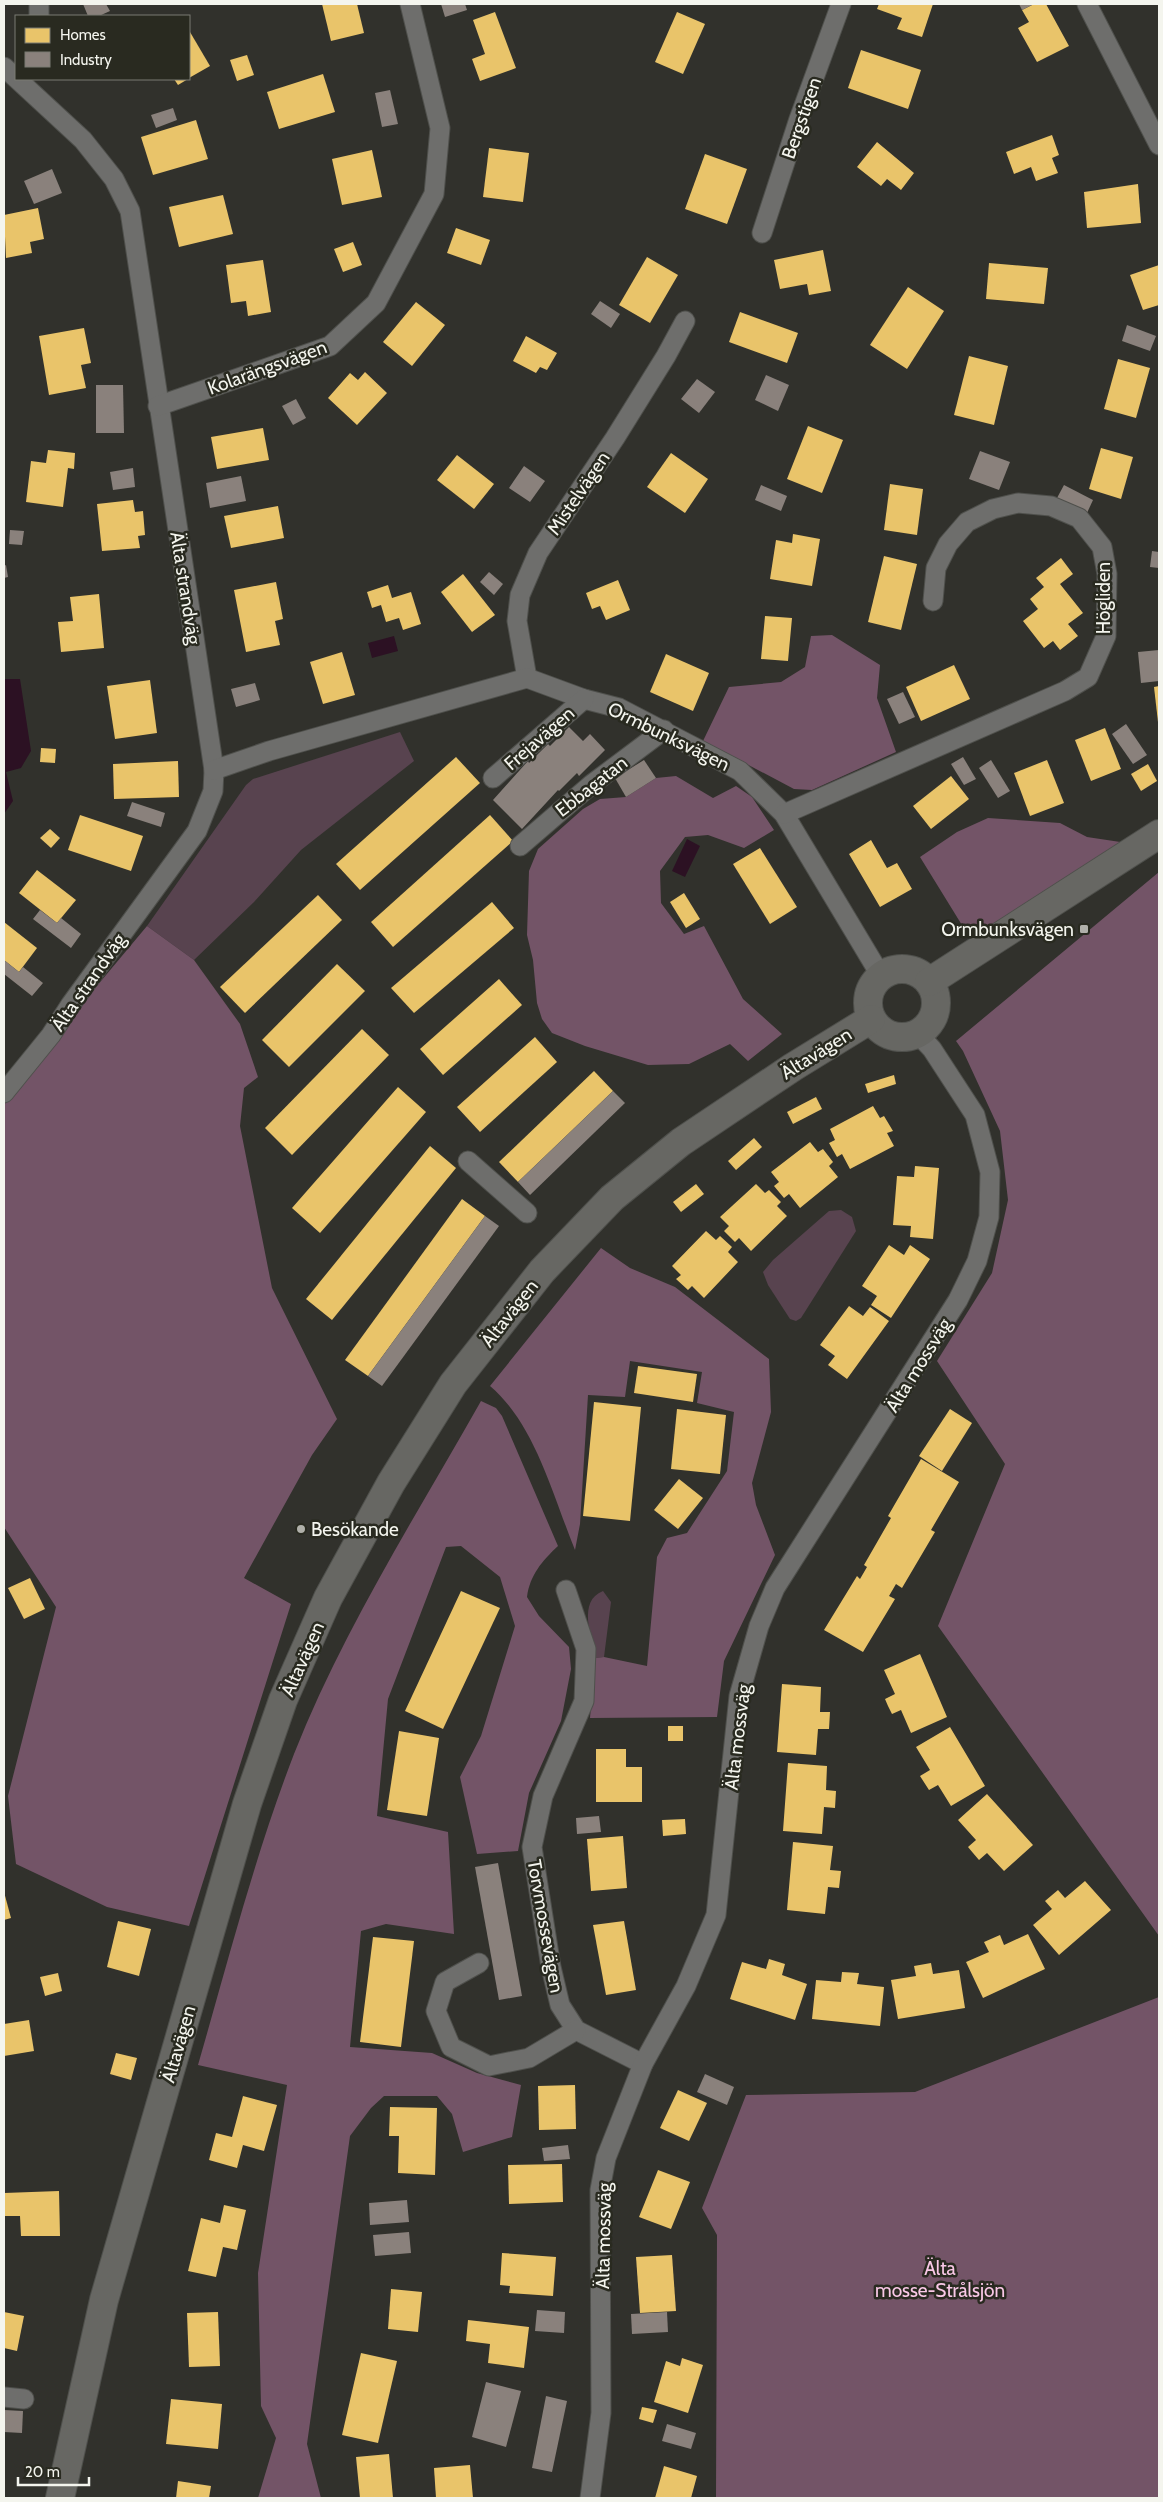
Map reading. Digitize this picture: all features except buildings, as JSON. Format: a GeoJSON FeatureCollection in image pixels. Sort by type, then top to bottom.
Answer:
{"type":"FeatureCollection","features":[{"type":"Feature","properties":{"kind":"main road"},"geometry":{"type":"LineString","coordinates":[[929,982],[1159,834]]}},
{"type":"Feature","properties":{"kind":"main road"},"geometry":{"type":"LineString","coordinates":[[896,969],[908,969],[919,974],[929,982],[935,993],[937,1006],[934,1017],[928,1027],[918,1034],[897,1038],[882,1032],[871,1018],[868,1010],[869,993],[874,982],[881,976],[896,969]]}},
{"type":"Feature","properties":{"kind":"main road","name":"Ältavägen"},"geometry":{"type":"LineString","coordinates":[[60,2498],[104,2300],[247,1804],[283,1700],[328,1598],[391,1483],[453,1384],[542,1270],[612,1198],[681,1142],[793,1067],[871,1018]]}},
{"type":"Feature","properties":{"kind":"street","name":"Kolarängsvägen"},"geometry":{"type":"LineString","coordinates":[[158,406],[330,346],[376,303],[434,194],[440,128],[410,4]]}},
{"type":"Feature","properties":{"kind":"street","name":"Bergstigen"},"geometry":{"type":"LineString","coordinates":[[762,233],[799,119],[841,4]]}},
{"type":"Feature","properties":{"kind":"street"},"geometry":{"type":"LineString","coordinates":[[1087,4],[1159,145]]}},
{"type":"Feature","properties":{"kind":"street","name":"Älta strandväg"},"geometry":{"type":"LineString","coordinates":[[4,1093],[51,1035],[71,1004],[196,831],[213,791],[214,770],[130,212],[114,178],[82,140],[21,80]]}},
{"type":"Feature","properties":{"kind":"street","name":"Mistelvägen"},"geometry":{"type":"LineString","coordinates":[[528,678],[518,621],[520,595],[538,553],[615,438],[666,356],[685,321]]}},
{"type":"Feature","properties":{"kind":"street","name":"Högliden"},"geometry":{"type":"LineString","coordinates":[[784,814],[1065,692],[1088,677],[1106,636],[1107,574],[1102,547],[1079,518],[1051,506],[1018,503],[993,509],[967,522],[948,544],[936,568],[933,601]]}},
{"type":"Feature","properties":{"kind":"street"},"geometry":{"type":"LineString","coordinates":[[214,770],[269,751],[528,678]]}},
{"type":"Feature","properties":{"kind":"street","name":"Ormbunksvägen"},"geometry":{"type":"LineString","coordinates":[[528,678],[584,699],[619,708],[740,770],[784,814],[881,976]]}},
{"type":"Feature","properties":{"kind":"street","name":"Frejavägen"},"geometry":{"type":"LineString","coordinates":[[493,778],[584,699]]}},
{"type":"Feature","properties":{"kind":"street","name":"Ebbagatan"},"geometry":{"type":"LineString","coordinates":[[520,846],[592,784],[664,730]]}},
{"type":"Feature","properties":{"kind":"street","name":"Älta mossväg"},"geometry":{"type":"LineString","coordinates":[[590,2498],[601,2413],[600,2190],[606,2158],[643,2064],[686,1986],[716,1915],[739,1696],[759,1626],[775,1588],[958,1300],[977,1261],[989,1217],[990,1172],[975,1115],[932,1049],[918,1034]]}},
{"type":"Feature","properties":{"kind":"street"},"geometry":{"type":"LineString","coordinates":[[468,1161],[527,1213]]}},
{"type":"Feature","properties":{"kind":"street","name":"Torvmossevägen"},"geometry":{"type":"LineString","coordinates":[[566,1590],[586,1649],[584,1701],[543,1796],[532,1847],[550,1967],[560,2005],[576,2030]]}},
{"type":"Feature","properties":{"kind":"street"},"geometry":{"type":"LineString","coordinates":[[479,1963],[445,1982],[436,2011],[451,2047],[489,2066],[529,2058],[576,2030],[643,2064]]}},
{"type":"Feature","properties":{"kind":"street"},"geometry":{"type":"LineString","coordinates":[[4,2397],[24,2399]]}},
{"type":"Feature","properties":{"kind":"shaded area"},"geometry":{"type":"Polygon","coordinates":[[[394,636],[398,651],[372,658],[368,643],[394,636]]]}},
{"type":"Feature","properties":{"kind":"shaded area"},"geometry":{"type":"Polygon","coordinates":[[[4,679],[20,679],[31,751],[21,768],[6,772],[13,801],[4,814],[4,679]]]}},
{"type":"Feature","properties":{"kind":"shaded area"},"geometry":{"type":"Polygon","coordinates":[[[400,732],[414,761],[301,850],[254,902],[194,960],[147,926],[246,785],[253,779],[400,732]]]}},
{"type":"Feature","properties":{"kind":"shaded area"},"geometry":{"type":"Polygon","coordinates":[[[687,839],[700,846],[685,877],[672,871],[687,839]]]}},
{"type":"Feature","properties":{"kind":"shaded area"},"geometry":{"type":"Polygon","coordinates":[[[841,1210],[852,1217],[856,1231],[801,1318],[796,1321],[790,1319],[768,1285],[763,1272],[773,1260],[829,1211],[841,1210]]]}},
{"type":"Feature","properties":{"kind":"shaded area"},"geometry":{"type":"Polygon","coordinates":[[[603,1591],[611,1602],[604,1657],[595,1658],[589,1630],[588,1611],[590,1603],[595,1596],[603,1591]]]}},
{"type":"Feature","properties":{"kind":"green space"},"geometry":{"type":"Polygon","coordinates":[[[832,635],[880,665],[877,698],[896,752],[812,790],[794,789],[703,741],[729,687],[781,682],[805,667],[811,636],[832,635]]]}},
{"type":"Feature","properties":{"kind":"green space"},"geometry":{"type":"Polygon","coordinates":[[[676,776],[713,798],[736,786],[752,797],[774,830],[744,848],[708,835],[685,837],[660,871],[661,903],[684,934],[704,926],[743,999],[782,1034],[748,1061],[730,1044],[689,1064],[648,1065],[585,1046],[552,1033],[542,1019],[537,1003],[533,960],[527,935],[529,871],[538,849],[583,809],[600,799],[626,797],[656,778],[676,776]]]}},
{"type":"Feature","properties":{"kind":"green space"},"geometry":{"type":"Polygon","coordinates":[[[988,818],[1060,823],[1087,837],[1127,843],[973,943],[920,857],[957,832],[988,818]]]}},
{"type":"Feature","properties":{"kind":"green space"},"geometry":{"type":"Polygon","coordinates":[[[1159,872],[1159,1936],[938,1626],[1005,1464],[937,1361],[992,1273],[1008,1200],[1000,1131],[963,1051],[956,1041],[1159,872]]]}},
{"type":"Feature","properties":{"kind":"green space"},"geometry":{"type":"Polygon","coordinates":[[[147,926],[194,960],[240,1024],[258,1077],[244,1088],[240,1126],[272,1288],[337,1419],[312,1455],[244,1578],[291,1604],[189,1926],[107,1907],[16,1864],[8,1796],[56,1607],[4,1527],[4,1097],[147,926]]]}},
{"type":"Feature","properties":{"kind":"green space"},"geometry":{"type":"Polygon","coordinates":[[[601,1248],[630,1268],[675,1287],[769,1359],[771,1412],[752,1483],[756,1505],[775,1555],[724,1661],[717,1717],[590,1718],[595,1658],[604,1657],[647,1666],[657,1557],[667,1538],[687,1533],[727,1471],[734,1412],[697,1403],[702,1372],[630,1361],[625,1397],[588,1395],[580,1524],[575,1550],[531,1440],[506,1402],[490,1386],[601,1248]]]}},
{"type":"Feature","properties":{"kind":"green space"},"geometry":{"type":"Polygon","coordinates":[[[481,1401],[496,1408],[502,1416],[558,1546],[534,1575],[527,1597],[539,1616],[569,1647],[571,1669],[561,1721],[529,1793],[518,1851],[477,1854],[460,1777],[481,1736],[515,1626],[500,1577],[461,1546],[446,1547],[388,1699],[377,1816],[448,1832],[454,1934],[386,1924],[361,1931],[350,2047],[432,2053],[477,2073],[521,2085],[512,2137],[463,2152],[452,2114],[437,2096],[384,2096],[371,2108],[350,2136],[307,2444],[321,2498],[258,2498],[276,2438],[261,2406],[258,2273],[287,2085],[198,2065],[267,1831],[294,1754],[313,1708],[382,1574],[481,1401]]]}},
{"type":"Feature","properties":{"kind":"green space","name":"Älta mosse-Strålsjön"},"geometry":{"type":"Polygon","coordinates":[[[1159,1997],[1159,2498],[716,2498],[717,2235],[702,2208],[746,2095],[915,2092],[1159,1997]]]}},
{"type":"Feature","properties":{"kind":"place","name":"Ormbunksvägen"},"geometry":{"type":"Point","coordinates":[1084,929]}},
{"type":"Feature","properties":{"kind":"place","name":"Besökande"},"geometry":{"type":"Point","coordinates":[301,1529]}}]}
